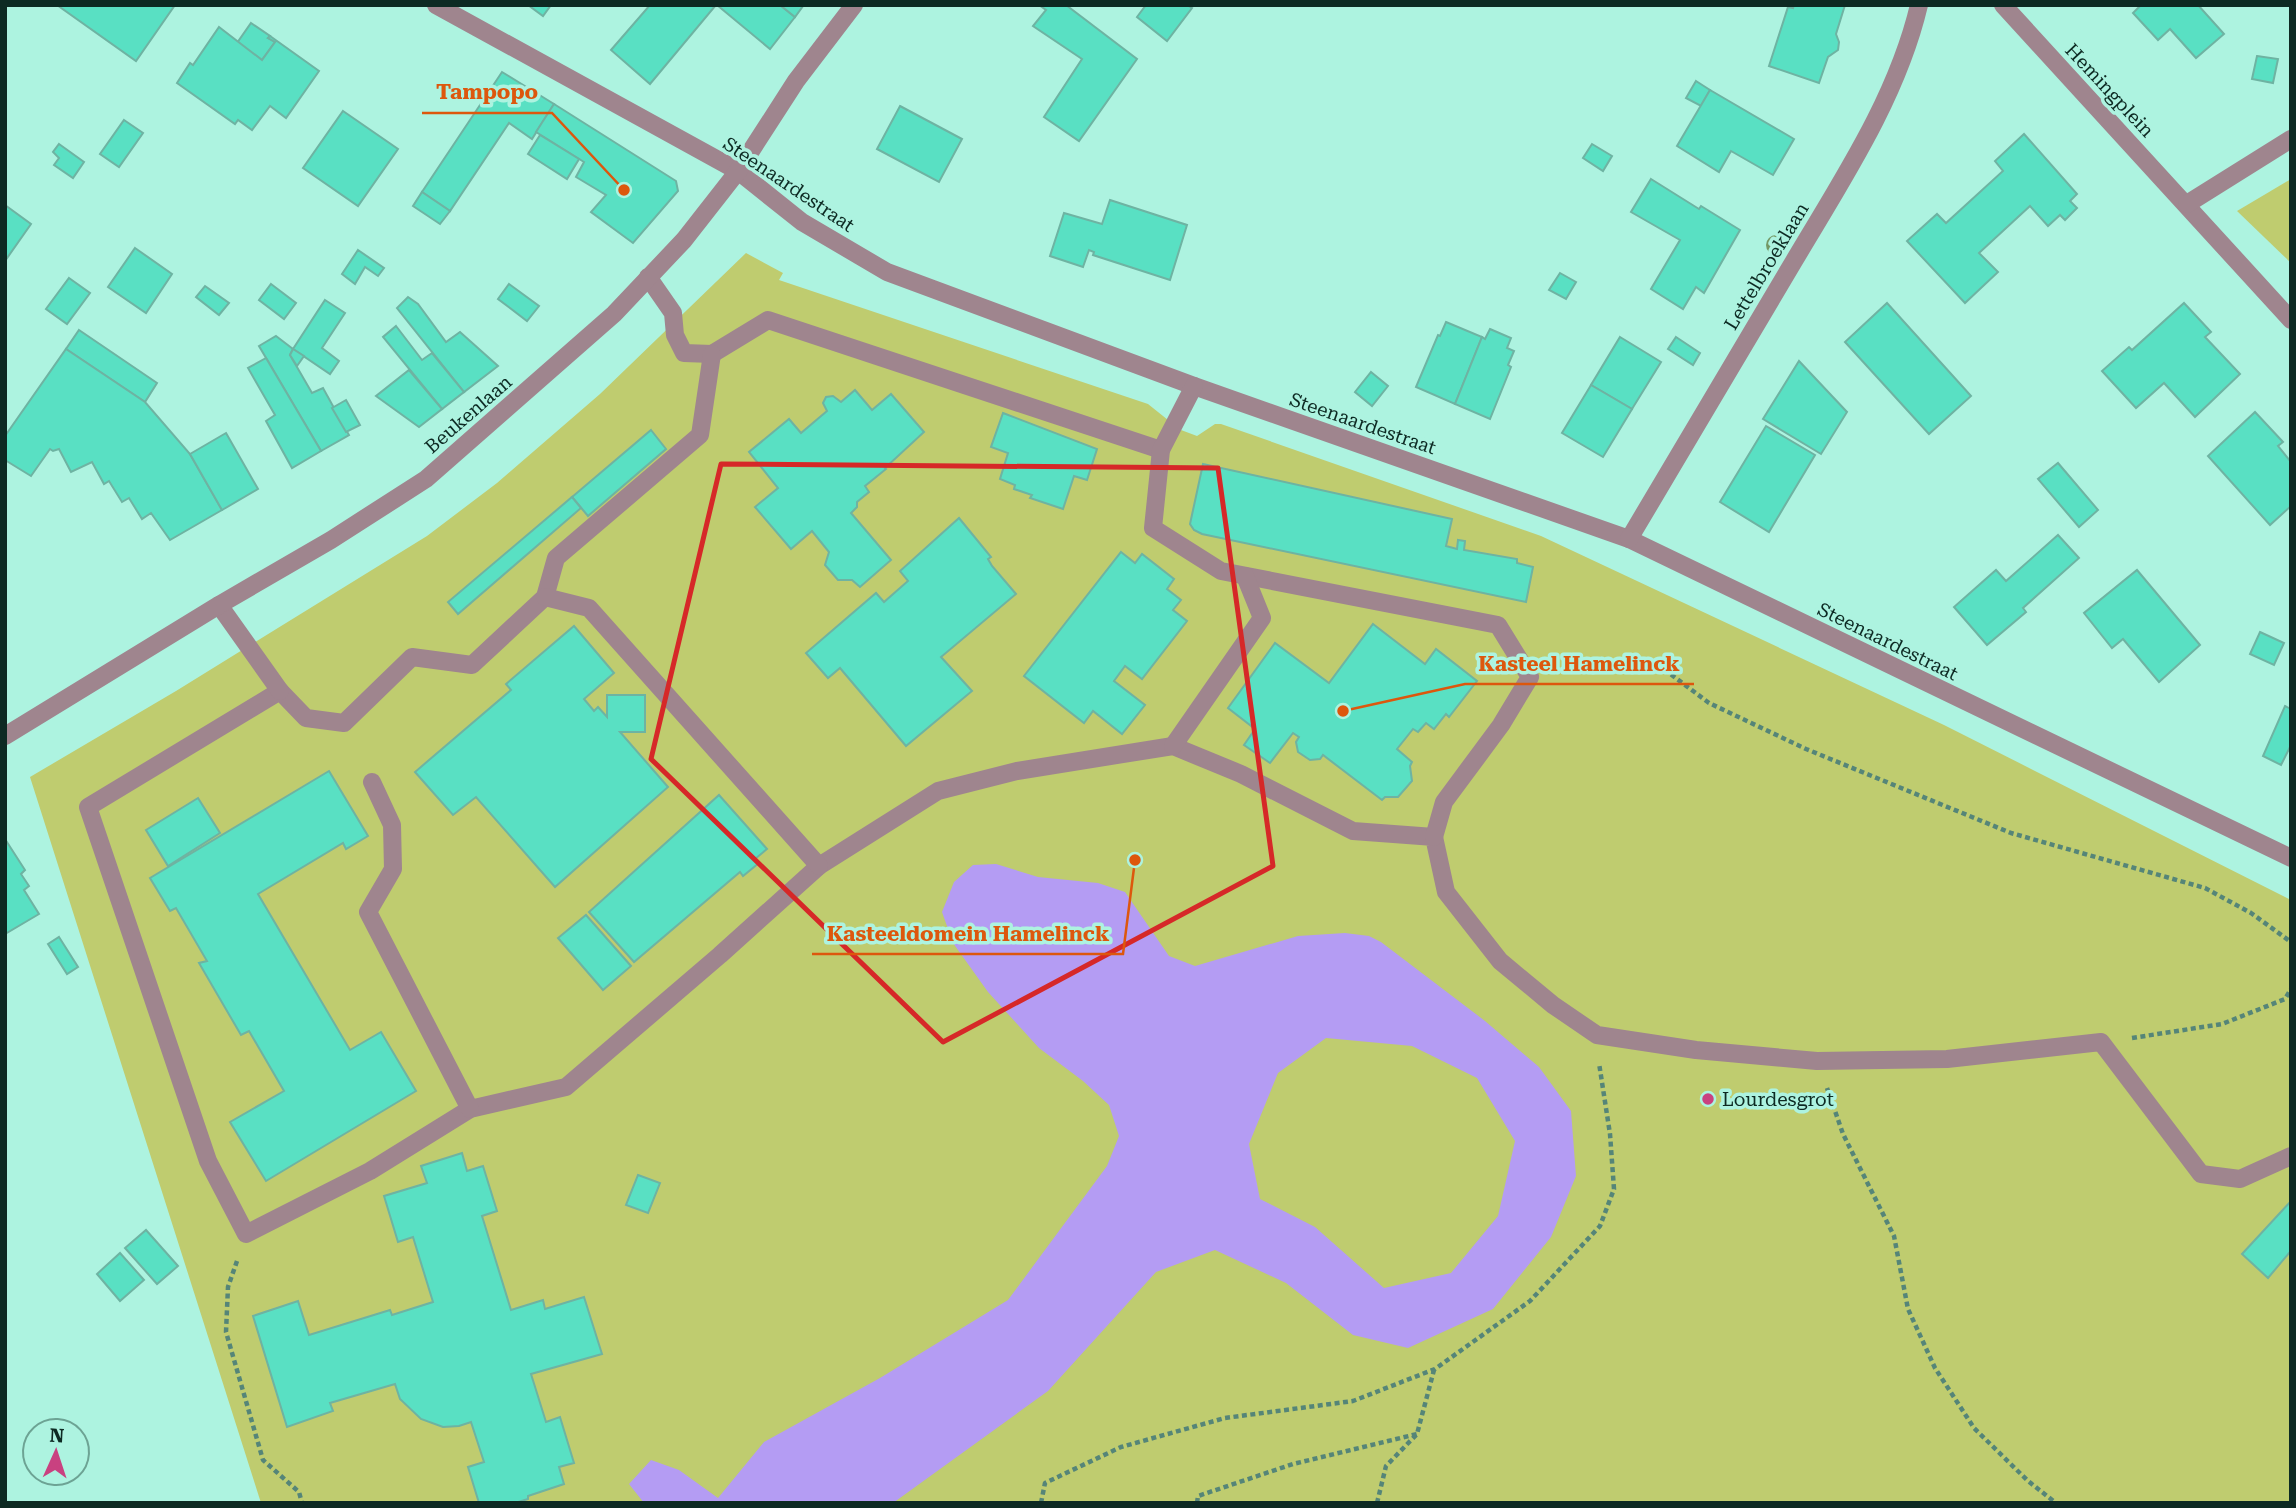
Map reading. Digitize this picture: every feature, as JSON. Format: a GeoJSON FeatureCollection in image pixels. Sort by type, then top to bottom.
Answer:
{"type":"FeatureCollection","features":[{"type":"Feature","properties":{"kind":"street","name":"Steenaardestraat"},"geometry":{"type":"LineString","coordinates":[[436,5],[738,171],[802,222],[887,272],[1194,386],[1629,539],[2291,858]]}},
{"type":"Feature","properties":{"kind":"street","name":"Beukenlaan"},"geometry":{"type":"LineString","coordinates":[[5,736],[331,540],[426,478],[614,313],[684,240],[738,171],[796,81],[853,5]]}},
{"type":"Feature","properties":{"kind":"street","name":"Lettelbroeklaan"},"geometry":{"type":"LineString","coordinates":[[1629,539],[1853,162],[1889,94],[1919,5]]}},
{"type":"Feature","properties":{"kind":"street","name":"Hemingplein"},"geometry":{"type":"LineString","coordinates":[[2003,5],[2291,320]]}},
{"type":"Feature","properties":{"kind":"street"},"geometry":{"type":"LineString","coordinates":[[2187,204],[2291,139]]}},
{"type":"Feature","properties":{"kind":"street"},"geometry":{"type":"LineString","coordinates":[[648,277],[673,313],[676,335],[684,353],[712,354],[768,320],[1161,450]]}},
{"type":"Feature","properties":{"kind":"street"},"geometry":{"type":"LineString","coordinates":[[219,605],[280,691],[306,718],[344,723],[412,657],[471,664],[545,597],[556,558],[700,435],[712,354]]}},
{"type":"Feature","properties":{"kind":"street"},"geometry":{"type":"LineString","coordinates":[[1194,386],[1161,450],[1153,528],[1221,571],[1498,625],[1530,677],[1501,725],[1444,802],[1434,837],[1446,892],[1500,961],[1553,1005],[1597,1035],[1696,1050],[1817,1061],[1947,1059],[2101,1042],[2201,1174],[2240,1179],[2291,1156]]}},
{"type":"Feature","properties":{"kind":"street"},"geometry":{"type":"LineString","coordinates":[[1173,746],[1262,618],[1245,576]]}},
{"type":"Feature","properties":{"kind":"street"},"geometry":{"type":"LineString","coordinates":[[545,597],[589,608],[819,866]]}},
{"type":"Feature","properties":{"kind":"street"},"geometry":{"type":"LineString","coordinates":[[280,691],[88,807],[208,1161],[246,1234],[370,1171],[470,1109],[566,1087],[819,866],[938,791],[1017,771],[1173,746],[1241,774],[1353,831],[1434,837]]}},
{"type":"Feature","properties":{"kind":"street"},"geometry":{"type":"LineString","coordinates":[[372,782],[392,825],[393,869],[368,912],[470,1109]]}},
{"type":"Feature","properties":{"kind":"path"},"geometry":{"type":"LineString","coordinates":[[1530,677],[1616,662],[1665,670],[1709,703],[1806,749],[2011,833],[2204,888],[2251,913],[2291,942]]}},
{"type":"Feature","properties":{"kind":"path"},"geometry":{"type":"LineString","coordinates":[[2101,1042],[2222,1024],[2285,999],[2291,989]]}},
{"type":"Feature","properties":{"kind":"path"},"geometry":{"type":"LineString","coordinates":[[1041,1503],[1045,1483],[1121,1447],[1225,1418],[1353,1401],[1435,1369],[1530,1301],[1600,1226],[1614,1189],[1597,1035]]}},
{"type":"Feature","properties":{"kind":"path"},"geometry":{"type":"LineString","coordinates":[[1817,1061],[1843,1134],[1894,1236],[1908,1309],[1935,1368],[1974,1428],[2028,1481],[2056,1503]]}},
{"type":"Feature","properties":{"kind":"path"},"geometry":{"type":"LineString","coordinates":[[246,1234],[228,1287],[226,1332],[263,1460],[299,1492],[302,1503]]}},
{"type":"Feature","properties":{"kind":"path"},"geometry":{"type":"LineString","coordinates":[[1377,1503],[1386,1466],[1417,1434],[1435,1369]]}},
{"type":"Feature","properties":{"kind":"path"},"geometry":{"type":"LineString","coordinates":[[1197,1503],[1198,1496],[1293,1464],[1417,1434]]}},
{"type":"Feature","properties":{"kind":"highlighted area"},"geometry":{"type":"Polygon","coordinates":[[[721,464],[1218,468],[1273,866],[943,1042],[651,759],[721,464]]]}},
{"type":"Feature","properties":{"kind":"green space"},"geometry":{"type":"Polygon","coordinates":[[[2291,179],[2291,263],[2237,211],[2291,179]]]}},
{"type":"Feature","properties":{"kind":"green space"},"geometry":{"type":"Polygon","coordinates":[[[746,253],[783,273],[779,280],[1148,404],[1168,420],[1165,424],[1197,436],[1215,424],[1221,424],[1541,536],[1944,725],[2291,900],[2291,1503],[261,1503],[30,777],[176,691],[427,536],[497,483],[600,394],[746,253]]]}},
{"type":"Feature","properties":{"kind":"shaded area"},"geometry":{"type":"Polygon","coordinates":[[[996,864],[1038,877],[1098,883],[1125,892],[1169,956],[1195,966],[1298,936],[1345,933],[1369,936],[1381,942],[1485,1021],[1539,1067],[1571,1111],[1576,1176],[1551,1237],[1493,1309],[1408,1348],[1353,1335],[1286,1283],[1215,1250],[1156,1272],[1048,1391],[893,1503],[644,1503],[629,1484],[651,1460],[679,1470],[718,1498],[764,1442],[880,1378],[1008,1300],[1107,1166],[1119,1136],[1109,1105],[1083,1081],[1039,1048],[988,992],[953,943],[942,912],[954,882],[973,865],[996,864]],[[1326,1038],[1278,1073],[1249,1144],[1260,1199],[1315,1227],[1384,1288],[1451,1273],[1498,1216],[1515,1141],[1477,1078],[1412,1046],[1326,1038]]]}},
{"type":"Feature","properties":{"kind":"building"},"geometry":{"type":"Polygon","coordinates":[[[57,5],[175,5],[136,61],[57,5]]]}},
{"type":"Feature","properties":{"kind":"building"},"geometry":{"type":"Polygon","coordinates":[[[528,5],[551,5],[543,16],[528,5]]]}},
{"type":"Feature","properties":{"kind":"building"},"geometry":{"type":"Polygon","coordinates":[[[650,5],[716,5],[650,84],[611,50],[650,5]]]}},
{"type":"Feature","properties":{"kind":"building"},"geometry":{"type":"Polygon","coordinates":[[[717,5],[780,5],[795,17],[770,49],[717,5]]]}},
{"type":"Feature","properties":{"kind":"building"},"geometry":{"type":"Polygon","coordinates":[[[780,5],[802,5],[803,6],[795,17],[780,5]]]}},
{"type":"Feature","properties":{"kind":"building"},"geometry":{"type":"Polygon","coordinates":[[[1039,5],[1066,5],[1137,59],[1079,141],[1044,117],[1082,59],[1033,26],[1046,10],[1039,5]]]}},
{"type":"Feature","properties":{"kind":"building"},"geometry":{"type":"Polygon","coordinates":[[[1146,5],[1187,5],[1192,8],[1167,41],[1137,17],[1146,5]]]}},
{"type":"Feature","properties":{"kind":"building"},"geometry":{"type":"Polygon","coordinates":[[[1794,5],[1845,5],[1836,34],[1838,50],[1828,57],[1819,83],[1769,66],[1788,7],[1793,8],[1794,5]]]}},
{"type":"Feature","properties":{"kind":"building"},"geometry":{"type":"Polygon","coordinates":[[[2141,5],[2198,5],[2224,34],[2196,58],[2170,29],[2158,40],[2133,13],[2141,5]]]}},
{"type":"Feature","properties":{"kind":"building"},"geometry":{"type":"Polygon","coordinates":[[[251,23],[275,42],[262,60],[237,43],[251,23]]]}},
{"type":"Feature","properties":{"kind":"building"},"geometry":{"type":"Polygon","coordinates":[[[219,27],[262,60],[275,42],[268,38],[270,36],[319,71],[286,118],[270,106],[252,130],[238,120],[235,124],[177,83],[219,27]]]}},
{"type":"Feature","properties":{"kind":"building"},"geometry":{"type":"Polygon","coordinates":[[[2257,56],[2278,59],[2273,83],[2252,79],[2257,56]]]}},
{"type":"Feature","properties":{"kind":"building"},"geometry":{"type":"Polygon","coordinates":[[[502,72],[554,104],[532,139],[509,123],[450,211],[422,192],[502,72]]]}},
{"type":"Feature","properties":{"kind":"building"},"geometry":{"type":"Polygon","coordinates":[[[1696,81],[1710,90],[1701,106],[1686,98],[1696,81]]]}},
{"type":"Feature","properties":{"kind":"building"},"geometry":{"type":"Polygon","coordinates":[[[1710,90],[1794,139],[1773,175],[1731,151],[1719,172],[1677,146],[1710,90]]]}},
{"type":"Feature","properties":{"kind":"building"},"geometry":{"type":"Polygon","coordinates":[[[554,104],[676,181],[678,191],[633,243],[591,212],[606,195],[576,177],[584,162],[536,132],[554,104]]]}},
{"type":"Feature","properties":{"kind":"building"},"geometry":{"type":"Polygon","coordinates":[[[900,106],[962,139],[939,182],[877,149],[900,106]]]}},
{"type":"Feature","properties":{"kind":"building"},"geometry":{"type":"Polygon","coordinates":[[[343,111],[398,149],[358,206],[303,168],[343,111]]]}},
{"type":"Feature","properties":{"kind":"building"},"geometry":{"type":"Polygon","coordinates":[[[124,120],[143,133],[119,167],[100,154],[124,120]]]}},
{"type":"Feature","properties":{"kind":"building"},"geometry":{"type":"Polygon","coordinates":[[[2024,134],[2077,194],[2070,201],[2077,208],[2065,220],[2060,215],[2048,226],[2030,206],[1979,253],[1998,272],[1965,303],[1907,241],[1937,214],[1946,223],[2003,171],[1995,161],[2024,134]]]}},
{"type":"Feature","properties":{"kind":"building"},"geometry":{"type":"Polygon","coordinates":[[[540,135],[579,159],[567,179],[528,154],[540,135]]]}},
{"type":"Feature","properties":{"kind":"building"},"geometry":{"type":"Polygon","coordinates":[[[59,144],[84,162],[73,178],[54,165],[59,158],[53,152],[59,144]]]}},
{"type":"Feature","properties":{"kind":"building"},"geometry":{"type":"Polygon","coordinates":[[[1592,144],[1612,156],[1603,171],[1583,158],[1592,144]]]}},
{"type":"Feature","properties":{"kind":"building"},"geometry":{"type":"Polygon","coordinates":[[[1651,179],[1699,209],[1701,206],[1740,230],[1704,293],[1696,287],[1683,309],[1651,289],[1680,240],[1631,212],[1651,179]]]}},
{"type":"Feature","properties":{"kind":"building"},"geometry":{"type":"Polygon","coordinates":[[[422,192],[450,211],[440,224],[413,206],[422,192]]]}},
{"type":"Feature","properties":{"kind":"building"},"geometry":{"type":"Polygon","coordinates":[[[1110,200],[1187,225],[1170,280],[1093,255],[1094,252],[1089,250],[1083,267],[1050,256],[1064,213],[1102,224],[1110,200]]]}},
{"type":"Feature","properties":{"kind":"building"},"geometry":{"type":"Polygon","coordinates":[[[5,205],[31,224],[5,261],[5,205]]]}},
{"type":"Feature","properties":{"kind":"building"},"geometry":{"type":"Polygon","coordinates":[[[135,248],[172,274],[146,313],[108,287],[135,248]]]}},
{"type":"Feature","properties":{"kind":"building"},"geometry":{"type":"Polygon","coordinates":[[[358,250],[384,268],[378,276],[365,267],[355,284],[342,274],[358,250]]]}},
{"type":"Feature","properties":{"kind":"building"},"geometry":{"type":"Polygon","coordinates":[[[1560,273],[1576,282],[1566,299],[1549,290],[1560,273]]]}},
{"type":"Feature","properties":{"kind":"building"},"geometry":{"type":"Polygon","coordinates":[[[69,278],[90,293],[67,324],[46,309],[69,278]]]}},
{"type":"Feature","properties":{"kind":"building"},"geometry":{"type":"Polygon","coordinates":[[[271,284],[296,303],[284,319],[259,300],[271,284]]]}},
{"type":"Feature","properties":{"kind":"building"},"geometry":{"type":"Polygon","coordinates":[[[509,284],[539,306],[527,321],[498,299],[509,284]]]}},
{"type":"Feature","properties":{"kind":"building"},"geometry":{"type":"Polygon","coordinates":[[[205,286],[229,303],[219,315],[196,297],[205,286]]]}},
{"type":"Feature","properties":{"kind":"building"},"geometry":{"type":"Polygon","coordinates":[[[408,297],[418,304],[446,342],[460,332],[498,366],[464,392],[397,308],[408,297]]]}},
{"type":"Feature","properties":{"kind":"building"},"geometry":{"type":"Polygon","coordinates":[[[325,300],[345,313],[322,348],[339,361],[330,374],[293,349],[325,300]]]}},
{"type":"Feature","properties":{"kind":"building"},"geometry":{"type":"Polygon","coordinates":[[[1887,303],[1971,396],[1929,434],[1845,342],[1887,303]]]}},
{"type":"Feature","properties":{"kind":"building"},"geometry":{"type":"Polygon","coordinates":[[[2184,303],[2211,332],[2205,337],[2240,374],[2195,417],[2164,383],[2136,408],[2102,371],[2129,347],[2132,350],[2184,303]]]}},
{"type":"Feature","properties":{"kind":"building"},"geometry":{"type":"Polygon","coordinates":[[[1446,322],[1482,337],[1455,404],[1416,387],[1446,322]]]}},
{"type":"Feature","properties":{"kind":"building"},"geometry":{"type":"Polygon","coordinates":[[[396,326],[422,360],[432,353],[464,392],[442,409],[383,337],[396,326]]]}},
{"type":"Feature","properties":{"kind":"building"},"geometry":{"type":"Polygon","coordinates":[[[1490,329],[1511,338],[1507,348],[1514,351],[1508,365],[1511,367],[1490,419],[1455,404],[1482,337],[1485,339],[1490,329]]]}},
{"type":"Feature","properties":{"kind":"building"},"geometry":{"type":"Polygon","coordinates":[[[79,330],[157,383],[145,402],[66,349],[79,330]]]}},
{"type":"Feature","properties":{"kind":"building"},"geometry":{"type":"Polygon","coordinates":[[[276,336],[293,349],[290,355],[312,393],[323,388],[349,435],[321,451],[259,346],[276,336]]]}},
{"type":"Feature","properties":{"kind":"building"},"geometry":{"type":"Polygon","coordinates":[[[1620,337],[1661,362],[1632,409],[1591,385],[1620,337]]]}},
{"type":"Feature","properties":{"kind":"building"},"geometry":{"type":"Polygon","coordinates":[[[1676,337],[1700,353],[1693,365],[1668,349],[1676,337]]]}},
{"type":"Feature","properties":{"kind":"building"},"geometry":{"type":"Polygon","coordinates":[[[66,349],[145,402],[190,454],[222,510],[170,540],[151,513],[142,519],[129,498],[122,502],[109,481],[104,484],[92,462],[71,472],[59,449],[50,449],[31,476],[5,460],[5,436],[66,349]]]}},
{"type":"Feature","properties":{"kind":"building"},"geometry":{"type":"Polygon","coordinates":[[[293,349],[304,356],[297,366],[290,355],[293,349]]]}},
{"type":"Feature","properties":{"kind":"building"},"geometry":{"type":"Polygon","coordinates":[[[266,358],[321,451],[292,468],[266,421],[275,415],[248,368],[266,358]]]}},
{"type":"Feature","properties":{"kind":"building"},"geometry":{"type":"Polygon","coordinates":[[[1799,361],[1847,412],[1821,454],[1763,419],[1799,361]]]}},
{"type":"Feature","properties":{"kind":"building"},"geometry":{"type":"Polygon","coordinates":[[[409,370],[442,409],[419,427],[376,396],[409,370]]]}},
{"type":"Feature","properties":{"kind":"building"},"geometry":{"type":"Polygon","coordinates":[[[1371,372],[1388,386],[1372,406],[1355,392],[1371,372]]]}},
{"type":"Feature","properties":{"kind":"building"},"geometry":{"type":"Polygon","coordinates":[[[1591,385],[1632,409],[1603,457],[1562,433],[1591,385]]]}},
{"type":"Feature","properties":{"kind":"building"},"geometry":{"type":"Polygon","coordinates":[[[855,390],[872,410],[891,394],[924,432],[865,486],[869,492],[857,502],[857,507],[851,513],[891,560],[860,587],[852,580],[838,580],[825,565],[829,552],[812,531],[791,549],[755,507],[778,488],[749,452],[789,419],[801,433],[827,411],[823,403],[826,397],[833,396],[841,402],[855,390]]]}},
{"type":"Feature","properties":{"kind":"building"},"geometry":{"type":"Polygon","coordinates":[[[346,400],[360,425],[346,432],[332,408],[346,400]]]}},
{"type":"Feature","properties":{"kind":"building"},"geometry":{"type":"Polygon","coordinates":[[[2255,412],[2283,442],[2278,446],[2291,462],[2291,506],[2270,525],[2208,456],[2255,412]]]}},
{"type":"Feature","properties":{"kind":"building"},"geometry":{"type":"Polygon","coordinates":[[[1003,413],[1097,449],[1087,480],[1074,476],[1063,509],[1030,498],[1032,495],[1014,489],[1015,485],[1000,479],[1008,453],[991,447],[1003,413]]]}},
{"type":"Feature","properties":{"kind":"building"},"geometry":{"type":"Polygon","coordinates":[[[1766,426],[1815,455],[1769,532],[1720,502],[1766,426]]]}},
{"type":"Feature","properties":{"kind":"building"},"geometry":{"type":"Polygon","coordinates":[[[651,430],[666,449],[588,516],[572,497],[651,430]]]}},
{"type":"Feature","properties":{"kind":"building"},"geometry":{"type":"Polygon","coordinates":[[[226,433],[258,489],[222,510],[190,454],[226,433]]]}},
{"type":"Feature","properties":{"kind":"building"},"geometry":{"type":"Polygon","coordinates":[[[2058,463],[2098,510],[2079,527],[2038,479],[2058,463]]]}},
{"type":"Feature","properties":{"kind":"building"},"geometry":{"type":"Polygon","coordinates":[[[1203,464],[1452,519],[1446,546],[1457,549],[1458,540],[1465,541],[1464,550],[1517,559],[1517,563],[1533,567],[1526,602],[1202,534],[1190,524],[1203,464]]]}},
{"type":"Feature","properties":{"kind":"building"},"geometry":{"type":"Polygon","coordinates":[[[572,497],[581,508],[458,614],[448,602],[572,497]]]}},
{"type":"Feature","properties":{"kind":"building"},"geometry":{"type":"Polygon","coordinates":[[[959,518],[991,557],[988,559],[992,566],[1016,594],[941,657],[972,691],[906,746],[840,668],[828,678],[806,653],[876,593],[884,602],[908,581],[900,571],[959,518]]]}},
{"type":"Feature","properties":{"kind":"building"},"geometry":{"type":"Polygon","coordinates":[[[2058,535],[2079,558],[2023,608],[2026,612],[1987,645],[1954,607],[1996,570],[2006,581],[2058,535]]]}},
{"type":"Feature","properties":{"kind":"building"},"geometry":{"type":"Polygon","coordinates":[[[1121,552],[1135,563],[1142,554],[1174,579],[1167,589],[1181,600],[1173,610],[1187,621],[1142,679],[1125,666],[1114,681],[1145,705],[1122,734],[1093,711],[1084,723],[1024,676],[1121,552]]]}},
{"type":"Feature","properties":{"kind":"building"},"geometry":{"type":"Polygon","coordinates":[[[2137,570],[2200,645],[2159,682],[2123,639],[2112,648],[2084,613],[2137,570]]]}},
{"type":"Feature","properties":{"kind":"building"},"geometry":{"type":"Polygon","coordinates":[[[1373,624],[1425,664],[1436,649],[1477,681],[1449,717],[1446,714],[1434,729],[1426,723],[1418,732],[1413,729],[1397,749],[1412,762],[1412,781],[1398,797],[1385,797],[1382,800],[1323,755],[1320,759],[1310,760],[1298,752],[1296,742],[1299,737],[1293,733],[1270,763],[1244,745],[1255,729],[1228,708],[1275,643],[1329,683],[1373,624]]]}},
{"type":"Feature","properties":{"kind":"building"},"geometry":{"type":"Polygon","coordinates":[[[574,626],[614,673],[584,699],[594,711],[598,707],[607,717],[607,695],[645,695],[645,732],[620,732],[668,787],[555,887],[476,797],[453,815],[415,772],[511,690],[506,684],[574,626]]]}},
{"type":"Feature","properties":{"kind":"building"},"geometry":{"type":"Polygon","coordinates":[[[2260,632],[2284,643],[2274,665],[2250,654],[2260,632]]]}},
{"type":"Feature","properties":{"kind":"building"},"geometry":{"type":"Polygon","coordinates":[[[2285,706],[2291,709],[2291,745],[2281,765],[2263,756],[2285,706]]]}},
{"type":"Feature","properties":{"kind":"building"},"geometry":{"type":"Polygon","coordinates":[[[329,771],[368,836],[346,849],[343,843],[258,894],[350,1050],[381,1032],[416,1091],[266,1181],[230,1122],[284,1091],[249,1031],[241,1035],[199,963],[207,961],[176,908],[170,911],[150,878],[329,771]]]}},
{"type":"Feature","properties":{"kind":"building"},"geometry":{"type":"Polygon","coordinates":[[[719,795],[767,849],[755,859],[759,863],[743,876],[740,872],[634,962],[589,912],[719,795]]]}},
{"type":"Feature","properties":{"kind":"building"},"geometry":{"type":"Polygon","coordinates":[[[198,798],[220,833],[168,866],[146,830],[198,798]]]}},
{"type":"Feature","properties":{"kind":"building"},"geometry":{"type":"Polygon","coordinates":[[[5,839],[25,870],[21,874],[29,886],[24,890],[39,914],[5,934],[5,839]]]}},
{"type":"Feature","properties":{"kind":"building"},"geometry":{"type":"Polygon","coordinates":[[[586,915],[631,966],[603,990],[558,938],[586,915]]]}},
{"type":"Feature","properties":{"kind":"building"},"geometry":{"type":"Polygon","coordinates":[[[59,937],[78,967],[67,974],[48,944],[59,937]]]}},
{"type":"Feature","properties":{"kind":"building"},"geometry":{"type":"Polygon","coordinates":[[[462,1153],[467,1171],[483,1166],[497,1211],[482,1216],[511,1310],[543,1300],[545,1309],[584,1297],[602,1354],[531,1374],[546,1422],[560,1417],[574,1463],[559,1467],[564,1484],[515,1503],[479,1503],[468,1467],[484,1462],[471,1422],[443,1427],[421,1419],[400,1399],[395,1384],[330,1403],[333,1411],[287,1427],[253,1316],[298,1301],[309,1335],[390,1310],[392,1315],[433,1302],[413,1237],[398,1242],[384,1196],[427,1183],[421,1166],[462,1153]]]}},
{"type":"Feature","properties":{"kind":"building"},"geometry":{"type":"Polygon","coordinates":[[[638,1175],[660,1183],[648,1213],[626,1205],[638,1175]]]}},
{"type":"Feature","properties":{"kind":"building"},"geometry":{"type":"Polygon","coordinates":[[[2291,1201],[2291,1254],[2289,1253],[2268,1278],[2242,1254],[2291,1201]]]}},
{"type":"Feature","properties":{"kind":"building"},"geometry":{"type":"Polygon","coordinates":[[[146,1230],[178,1266],[157,1284],[125,1248],[146,1230]]]}},
{"type":"Feature","properties":{"kind":"building"},"geometry":{"type":"Polygon","coordinates":[[[120,1253],[144,1280],[120,1301],[97,1274],[120,1253]]]}},
{"type":"Feature","properties":{"kind":"place","name":"Tampopo"},"geometry":{"type":"Point","coordinates":[624,190]}},
{"type":"Feature","properties":{"kind":"place","name":"Kasteel Hamelinck"},"geometry":{"type":"Point","coordinates":[1343,711]}},
{"type":"Feature","properties":{"kind":"place","name":"Kasteeldomein Hamelinck"},"geometry":{"type":"Point","coordinates":[1135,860]}},
{"type":"Feature","properties":{"kind":"place","name":"Lourdesgrot"},"geometry":{"type":"Point","coordinates":[1708,1099]}}]}
